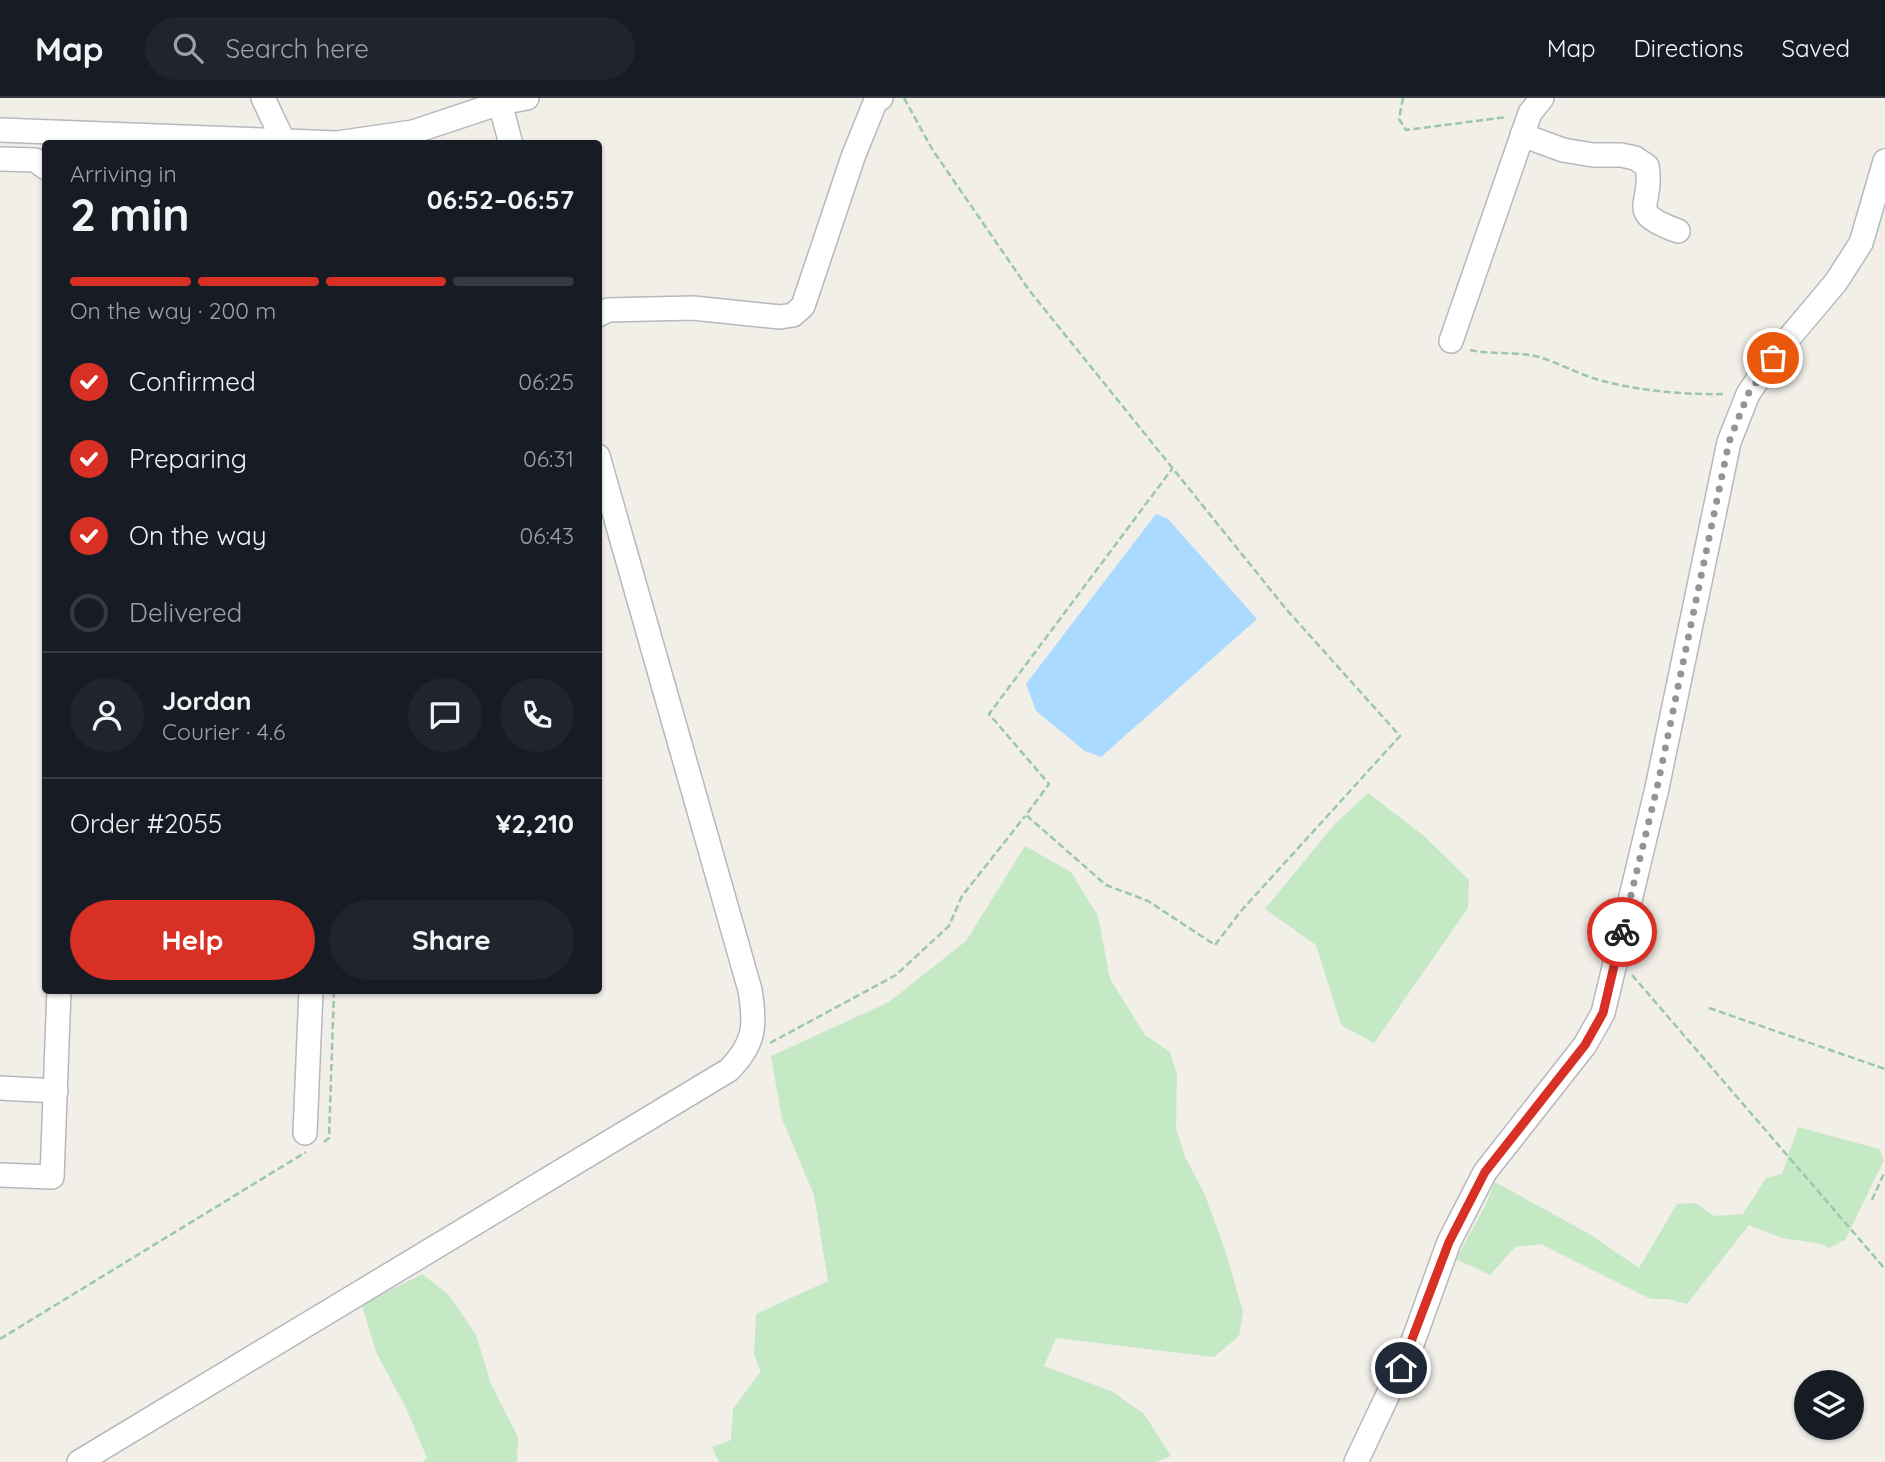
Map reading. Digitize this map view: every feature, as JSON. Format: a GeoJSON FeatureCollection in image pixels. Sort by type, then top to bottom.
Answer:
{"type":"FeatureCollection","features":[{"type":"Feature","properties":{"kind":"street"},"geometry":{"type":"LineString","coordinates":[[0,130],[89,138],[283,140],[263,98]]}},
{"type":"Feature","properties":{"kind":"street"},"geometry":{"type":"LineString","coordinates":[[371,140],[413,132],[500,103],[527,98]]}},
{"type":"Feature","properties":{"kind":"street"},"geometry":{"type":"LineString","coordinates":[[602,313],[608,310],[692,308],[780,317],[793,315],[803,306],[853,157],[876,100],[881,98]]}},
{"type":"Feature","properties":{"kind":"street"},"geometry":{"type":"LineString","coordinates":[[500,103],[510,140]]}},
{"type":"Feature","properties":{"kind":"street"},"geometry":{"type":"LineString","coordinates":[[1451,341],[1522,135],[1536,105]]}},
{"type":"Feature","properties":{"kind":"street"},"geometry":{"type":"LineString","coordinates":[[1522,135],[1563,150],[1592,155],[1621,155],[1641,162],[1647,166],[1649,177],[1644,209],[1648,217],[1678,231]]}},
{"type":"Feature","properties":{"kind":"street"},"geometry":{"type":"LineString","coordinates":[[0,159],[35,160],[42,165]]}},
{"type":"Feature","properties":{"kind":"street"},"geometry":{"type":"LineString","coordinates":[[1356,1462],[1412,1344],[1449,1242],[1485,1172],[1585,1045],[1603,1013],[1657,788],[1729,442],[1748,394],[1773,358],[1836,282],[1861,243],[1885,160]]}},
{"type":"Feature","properties":{"kind":"street"},"geometry":{"type":"LineString","coordinates":[[79,1462],[729,1070],[749,1043],[754,1028],[750,990],[602,470]]}},
{"type":"Feature","properties":{"kind":"street"},"geometry":{"type":"LineString","coordinates":[[0,1175],[52,1177],[60,994]]}},
{"type":"Feature","properties":{"kind":"street"},"geometry":{"type":"LineString","coordinates":[[310,1144],[311,994]]}},
{"type":"Feature","properties":{"kind":"street"},"geometry":{"type":"LineString","coordinates":[[0,1088],[56,1091]]}},
{"type":"Feature","properties":{"kind":"path"},"geometry":{"type":"LineString","coordinates":[[904,98],[932,149],[1029,290],[1286,608],[1400,736],[1241,911],[1215,945],[1148,901],[1106,886],[1026,815]]}},
{"type":"Feature","properties":{"kind":"path"},"geometry":{"type":"LineString","coordinates":[[1403,98],[1399,119],[1406,130],[1479,122],[1536,105]]}},
{"type":"Feature","properties":{"kind":"path"},"geometry":{"type":"LineString","coordinates":[[1451,341],[1459,348],[1474,351],[1539,357],[1598,379],[1648,389],[1697,394],[1748,394]]}},
{"type":"Feature","properties":{"kind":"path"},"geometry":{"type":"LineString","coordinates":[[749,1043],[771,1043],[896,975],[949,926],[962,895],[1049,784],[989,714],[1172,470]]}},
{"type":"Feature","properties":{"kind":"path"},"geometry":{"type":"LineString","coordinates":[[1617,956],[1885,1269]]}},
{"type":"Feature","properties":{"kind":"path"},"geometry":{"type":"LineString","coordinates":[[0,1339],[310,1144],[330,1138],[334,994]]}},
{"type":"Feature","properties":{"kind":"path"},"geometry":{"type":"LineString","coordinates":[[1709,1008],[1885,1069]]}},
{"type":"Feature","properties":{"kind":"path"},"geometry":{"type":"LineString","coordinates":[[1872,1200],[1885,1171]]}},
{"type":"Feature","properties":{"kind":"green space"},"geometry":{"type":"Polygon","coordinates":[[[1368,793],[1424,836],[1469,880],[1468,908],[1374,1043],[1341,1025],[1316,945],[1265,909],[1334,825],[1368,793]]]}},
{"type":"Feature","properties":{"kind":"green space"},"geometry":{"type":"Polygon","coordinates":[[[1025,846],[1071,872],[1098,916],[1110,979],[1145,1035],[1170,1052],[1177,1075],[1176,1128],[1185,1157],[1205,1195],[1227,1256],[1243,1312],[1239,1336],[1214,1357],[1056,1338],[1044,1366],[1113,1392],[1144,1414],[1171,1456],[1156,1462],[719,1462],[712,1447],[731,1440],[733,1409],[761,1371],[754,1355],[756,1314],[828,1281],[814,1195],[782,1119],[771,1056],[889,1002],[966,941],[1025,846]]]}},
{"type":"Feature","properties":{"kind":"green space"},"geometry":{"type":"Polygon","coordinates":[[[1798,1127],[1879,1149],[1884,1160],[1845,1240],[1829,1248],[1822,1244],[1782,1238],[1749,1225],[1687,1304],[1668,1299],[1651,1299],[1541,1244],[1515,1247],[1490,1275],[1456,1259],[1495,1182],[1591,1235],[1639,1268],[1677,1204],[1696,1203],[1714,1216],[1743,1214],[1766,1178],[1782,1174],[1798,1127]]]}},
{"type":"Feature","properties":{"kind":"green space"},"geometry":{"type":"Polygon","coordinates":[[[422,1274],[449,1295],[476,1335],[491,1384],[518,1437],[517,1462],[422,1462],[427,1458],[406,1408],[376,1352],[362,1305],[422,1274]]]}},
{"type":"Feature","properties":{"kind":"water"},"geometry":{"type":"Polygon","coordinates":[[[1156,514],[1168,519],[1257,619],[1101,757],[1085,751],[1036,711],[1026,684],[1156,514]]]}},
{"type":"Feature","properties":{"kind":"way so far"},"geometry":{"type":"LineString","coordinates":[[1622,932],[1657,788],[1729,442],[1748,394],[1773,358]]}},
{"type":"Feature","properties":{"kind":"route"},"geometry":{"type":"LineString","coordinates":[[1401,1368],[1449,1242],[1485,1172],[1585,1045],[1603,1013],[1622,932]]}}]}
